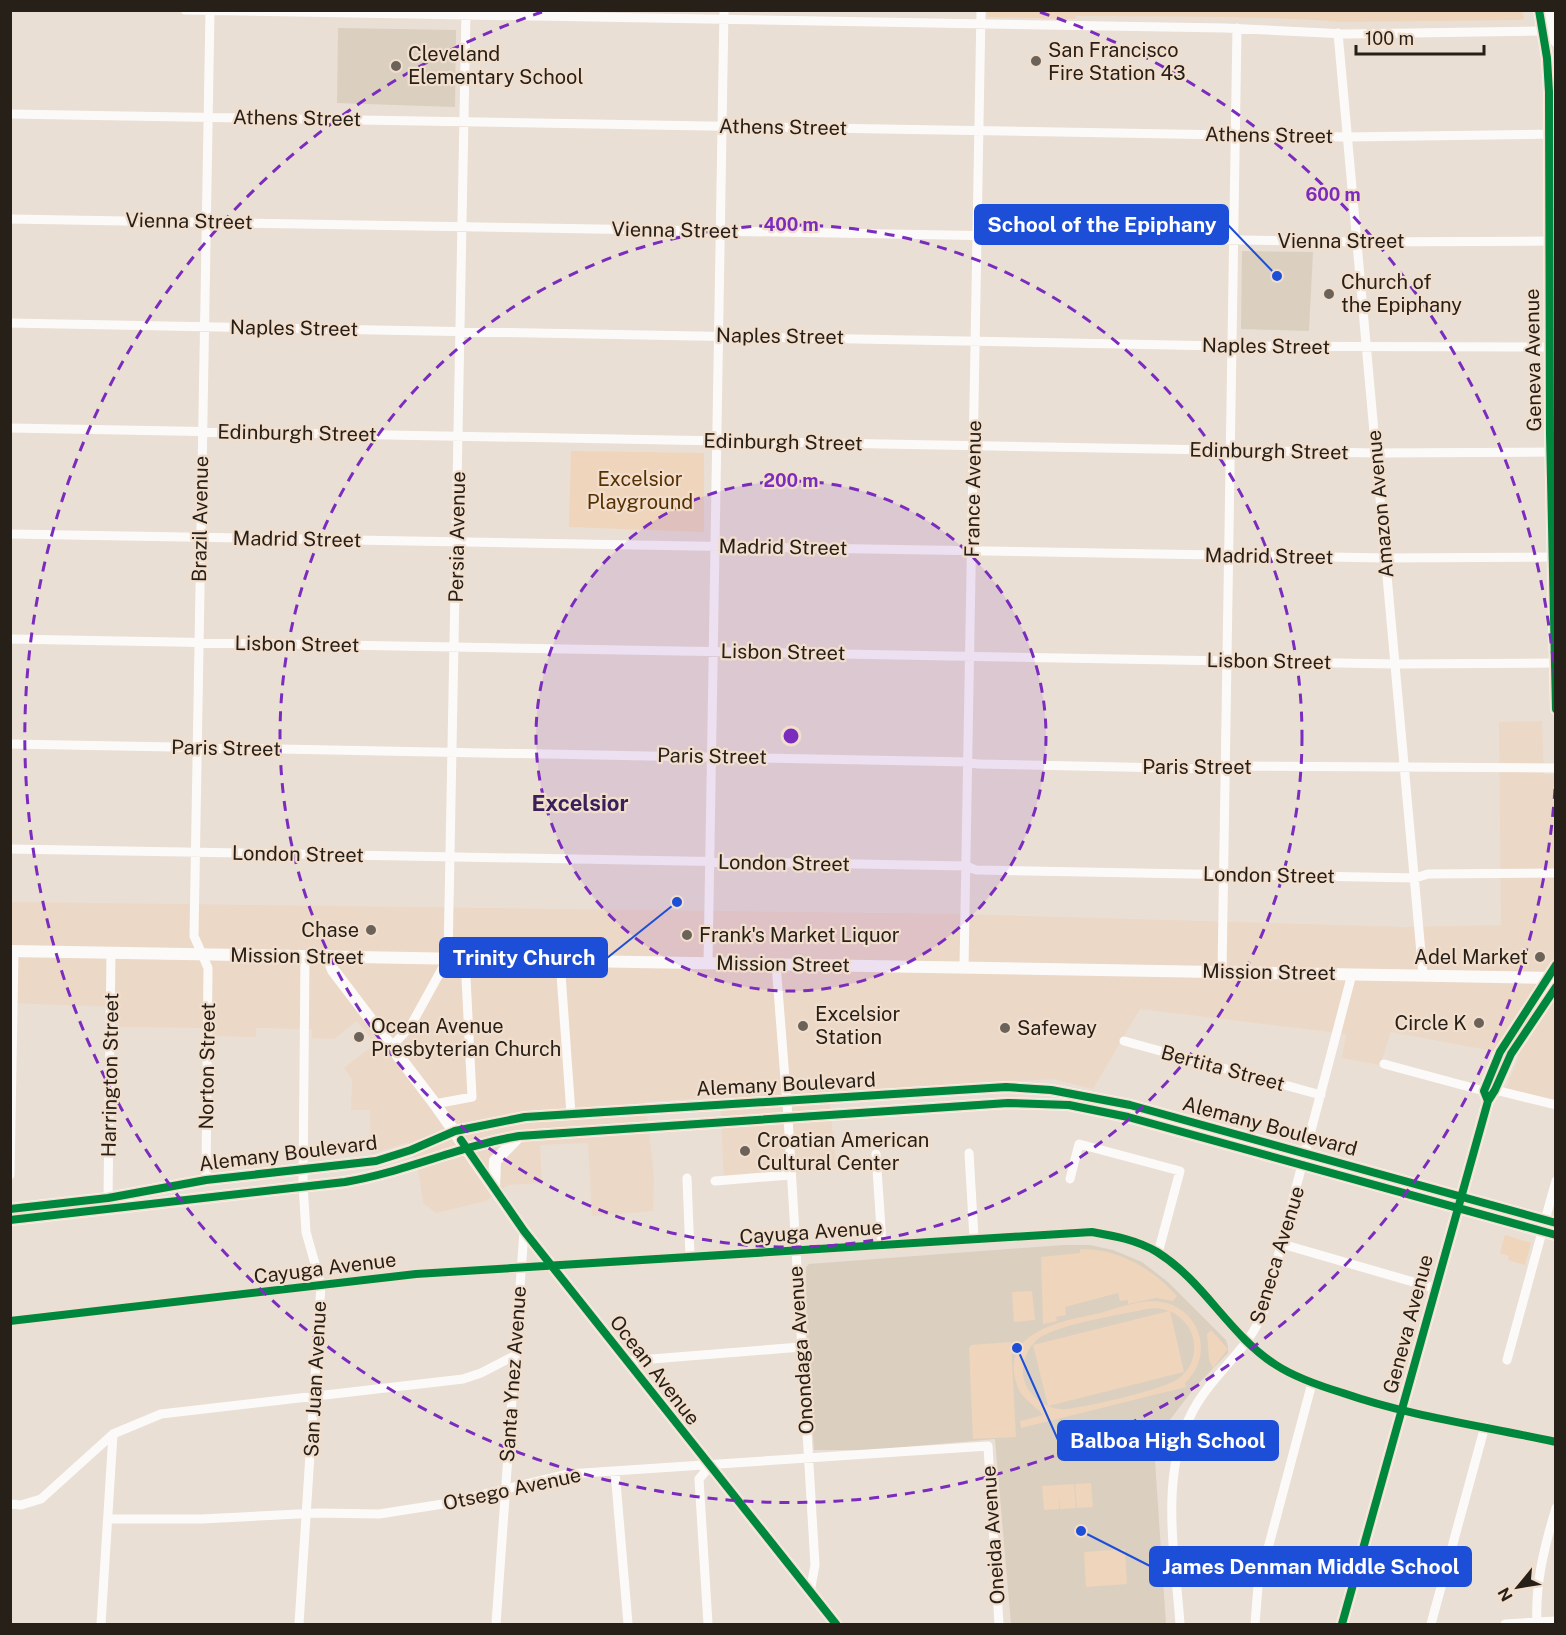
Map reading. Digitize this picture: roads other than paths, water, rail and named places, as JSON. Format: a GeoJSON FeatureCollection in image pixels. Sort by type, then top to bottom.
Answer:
{"type":"FeatureCollection","features":[{"type":"Feature","properties":{"kind":"main road","name":"Geneva Avenue"},"geometry":{"type":"LineString","coordinates":[[1539,10],[1552,33]]}},
{"type":"Feature","properties":{"kind":"main road","name":"Geneva Avenue"},"geometry":{"type":"LineString","coordinates":[[1549,10],[1552,33],[1549,75],[1553,135],[1556,709]]}},
{"type":"Feature","properties":{"kind":"main road","name":"Mission Street"},"geometry":{"type":"LineString","coordinates":[[12,951],[1422,975],[1553,981]]}},
{"type":"Feature","properties":{"kind":"main road","name":"Ocean Avenue"},"geometry":{"type":"LineString","coordinates":[[328,956],[333,970],[455,1131],[524,1231],[836,1624]]}},
{"type":"Feature","properties":{"kind":"main road","name":"Geneva Avenue"},"geometry":{"type":"LineString","coordinates":[[1341,1624],[1489,1094],[1553,981],[1556,965]]}},
{"type":"Feature","properties":{"kind":"main road","name":"Alemany Boulevard"},"geometry":{"type":"LineString","coordinates":[[10,1209],[108,1198],[206,1180],[376,1161],[411,1150],[455,1131],[525,1117],[1006,1087],[1051,1090],[1130,1105],[1305,1159],[1548,1225],[1556,1235]]}},
{"type":"Feature","properties":{"kind":"main road","name":"Alemany Boulevard"},"geometry":{"type":"LineString","coordinates":[[10,1220],[383,1176],[466,1148],[519,1136],[1008,1103],[1069,1105],[1305,1159]]}},
{"type":"Feature","properties":{"kind":"main road"},"geometry":{"type":"LineString","coordinates":[[494,1188],[495,1161],[519,1136]]}},
{"type":"Feature","properties":{"kind":"street"},"geometry":{"type":"LineString","coordinates":[[185,10],[724,15],[981,24],[1237,28],[1338,33],[1552,33]]}},
{"type":"Feature","properties":{"kind":"street","name":"France Avenue"},"geometry":{"type":"LineString","coordinates":[[964,967],[981,10]]}},
{"type":"Feature","properties":{"kind":"street","name":"Brazil Avenue"},"geometry":{"type":"LineString","coordinates":[[201,954],[194,941],[210,11]]}},
{"type":"Feature","properties":{"kind":"street","name":"Persia Avenue"},"geometry":{"type":"LineString","coordinates":[[392,1047],[410,1027],[448,958],[452,857],[466,13]]}},
{"type":"Feature","properties":{"kind":"street"},"geometry":{"type":"LineString","coordinates":[[708,963],[724,15]]}},
{"type":"Feature","properties":{"kind":"street"},"geometry":{"type":"LineString","coordinates":[[1222,972],[1237,28]]}},
{"type":"Feature","properties":{"kind":"street","name":"Amazon Avenue"},"geometry":{"type":"LineString","coordinates":[[1338,33],[1422,975]]}},
{"type":"Feature","properties":{"kind":"street","name":"Athens Street"},"geometry":{"type":"LineString","coordinates":[[10,114],[464,120],[1347,137],[1553,135]]}},
{"type":"Feature","properties":{"kind":"street","name":"Vienna Street"},"geometry":{"type":"LineString","coordinates":[[10,219],[1357,242],[1553,241]]}},
{"type":"Feature","properties":{"kind":"street","name":"Naples Street"},"geometry":{"type":"LineString","coordinates":[[10,323],[718,334],[1233,346],[1554,347]]}},
{"type":"Feature","properties":{"kind":"street","name":"Edinburgh Street"},"geometry":{"type":"LineString","coordinates":[[10,428],[1376,453],[1553,452]]}},
{"type":"Feature","properties":{"kind":"street","name":"Madrid Street"},"geometry":{"type":"LineString","coordinates":[[10,534],[1385,558],[1555,557]]}},
{"type":"Feature","properties":{"kind":"street","name":"Lisbon Street"},"geometry":{"type":"LineString","coordinates":[[10,639],[1395,663],[1555,663]]}},
{"type":"Feature","properties":{"kind":"street","name":"Paris Street"},"geometry":{"type":"LineString","coordinates":[[10,744],[711,756],[1215,769],[1224,766],[1405,769],[1556,768]]}},
{"type":"Feature","properties":{"kind":"street","name":"London Street"},"geometry":{"type":"LineString","coordinates":[[10,849],[967,866],[976,870],[1414,878],[1428,874],[1556,873]]}},
{"type":"Feature","properties":{"kind":"street"},"geometry":{"type":"LineString","coordinates":[[10,1175],[12,951]]}},
{"type":"Feature","properties":{"kind":"street","name":"Harrington Street"},"geometry":{"type":"LineString","coordinates":[[108,1198],[111,952]]}},
{"type":"Feature","properties":{"kind":"street","name":"Norton Street"},"geometry":{"type":"LineString","coordinates":[[201,954],[208,968],[206,1180]]}},
{"type":"Feature","properties":{"kind":"street","name":"San Juan Avenue"},"geometry":{"type":"LineString","coordinates":[[299,1624],[308,1514],[321,1285],[306,1232],[303,1185],[304,956]]}},
{"type":"Feature","properties":{"kind":"street"},"geometry":{"type":"LineString","coordinates":[[435,1104],[472,1097],[465,958]]}},
{"type":"Feature","properties":{"kind":"street"},"geometry":{"type":"LineString","coordinates":[[560,960],[571,1114]]}},
{"type":"Feature","properties":{"kind":"street","name":"Onondaga Avenue"},"geometry":{"type":"LineString","coordinates":[[776,964],[787,1102],[815,1565],[810,1592]]}},
{"type":"Feature","properties":{"kind":"street","name":"Seneca Avenue"},"geometry":{"type":"LineString","coordinates":[[1180,1624],[1172,1495],[1175,1458],[1186,1422],[1206,1389],[1248,1344],[1264,1310],[1352,974]]}},
{"type":"Feature","properties":{"kind":"street","name":"Bertita Street"},"geometry":{"type":"LineString","coordinates":[[1124,1041],[1321,1095]]}},
{"type":"Feature","properties":{"kind":"street"},"geometry":{"type":"LineString","coordinates":[[1384,1064],[1489,1094],[1556,1105]]}},
{"type":"Feature","properties":{"kind":"street"},"geometry":{"type":"LineString","coordinates":[[1070,1179],[1079,1144],[1180,1171],[1158,1253]]}},
{"type":"Feature","properties":{"kind":"street"},"geometry":{"type":"LineString","coordinates":[[969,1153],[974,1238]]}},
{"type":"Feature","properties":{"kind":"street"},"geometry":{"type":"LineString","coordinates":[[876,1154],[882,1244]]}},
{"type":"Feature","properties":{"kind":"street"},"geometry":{"type":"LineString","coordinates":[[715,1181],[790,1175]]}},
{"type":"Feature","properties":{"kind":"street"},"geometry":{"type":"LineString","coordinates":[[687,1178],[690,1256]]}},
{"type":"Feature","properties":{"kind":"street"},"geometry":{"type":"LineString","coordinates":[[1507,1360],[1548,1225],[1556,1181]]}},
{"type":"Feature","properties":{"kind":"street","name":"Santa Ynez Avenue"},"geometry":{"type":"LineString","coordinates":[[496,1624],[524,1231]]}},
{"type":"Feature","properties":{"kind":"street","name":"Cayuga Avenue"},"geometry":{"type":"LineString","coordinates":[[10,1321],[416,1274],[1092,1232],[1127,1238],[1158,1253],[1187,1278],[1248,1344],[1276,1365],[1312,1383],[1402,1412],[1485,1426],[1556,1442]]}},
{"type":"Feature","properties":{"kind":"street"},"geometry":{"type":"LineString","coordinates":[[1282,1244],[1434,1288]]}},
{"type":"Feature","properties":{"kind":"street"},"geometry":{"type":"LineString","coordinates":[[627,1361],[801,1347]]}},
{"type":"Feature","properties":{"kind":"street"},"geometry":{"type":"LineString","coordinates":[[10,1504],[32,1502],[48,1494],[113,1434],[161,1414],[463,1379],[481,1373],[514,1356]]}},
{"type":"Feature","properties":{"kind":"street"},"geometry":{"type":"LineString","coordinates":[[1255,1624],[1258,1586],[1312,1383]]}},
{"type":"Feature","properties":{"kind":"street"},"geometry":{"type":"LineString","coordinates":[[1431,1624],[1485,1426]]}},
{"type":"Feature","properties":{"kind":"street"},"geometry":{"type":"LineString","coordinates":[[101,1624],[113,1434]]}},
{"type":"Feature","properties":{"kind":"street","name":"Otsego Avenue"},"geometry":{"type":"LineString","coordinates":[[109,1519],[379,1514],[443,1504],[568,1474],[988,1446]]}},
{"type":"Feature","properties":{"kind":"street","name":"Oneida Avenue"},"geometry":{"type":"LineString","coordinates":[[988,1446],[999,1624]]}},
{"type":"Feature","properties":{"kind":"street"},"geometry":{"type":"LineString","coordinates":[[708,1624],[699,1479],[710,1466]]}},
{"type":"Feature","properties":{"kind":"street"},"geometry":{"type":"LineString","coordinates":[[615,1471],[628,1624]]}},
{"type":"Feature","properties":{"kind":"street"},"geometry":{"type":"LineString","coordinates":[[1537,1623],[1540,1564],[1556,1508]]}},
{"type":"Feature","properties":{"kind":"street"},"geometry":{"type":"LineString","coordinates":[[1505,1624],[1556,1621]]}},
{"type":"Feature","properties":{"kind":"place","name":"San Francisco Fire Station 43"},"geometry":{"type":"Point","coordinates":[1036,61]}},
{"type":"Feature","properties":{"kind":"place","name":"Cleveland Elementary School"},"geometry":{"type":"Point","coordinates":[396,66]}},
{"type":"Feature","properties":{"kind":"place","name":"School of the Epiphany"},"geometry":{"type":"Point","coordinates":[1277,276]}},
{"type":"Feature","properties":{"kind":"place","name":"Church of the Epiphany"},"geometry":{"type":"Point","coordinates":[1329,294]}},
{"type":"Feature","properties":{"kind":"place","name":"Trinity Church"},"geometry":{"type":"Point","coordinates":[677,902]}},
{"type":"Feature","properties":{"kind":"place","name":"Chase"},"geometry":{"type":"Point","coordinates":[371,930]}},
{"type":"Feature","properties":{"kind":"place","name":"Frank's Market Liquor"},"geometry":{"type":"Point","coordinates":[687,935]}},
{"type":"Feature","properties":{"kind":"place","name":"Adel Market"},"geometry":{"type":"Point","coordinates":[1540,957]}},
{"type":"Feature","properties":{"kind":"place","name":"Circle K"},"geometry":{"type":"Point","coordinates":[1479,1023]}},
{"type":"Feature","properties":{"kind":"place","name":"Excelsior Station"},"geometry":{"type":"Point","coordinates":[803,1026]}},
{"type":"Feature","properties":{"kind":"place","name":"Safeway"},"geometry":{"type":"Point","coordinates":[1005,1028]}},
{"type":"Feature","properties":{"kind":"place","name":"Ocean Avenue Presbyterian Church"},"geometry":{"type":"Point","coordinates":[359,1037]}},
{"type":"Feature","properties":{"kind":"place","name":"Croatian American Cultural Center"},"geometry":{"type":"Point","coordinates":[745,1151]}},
{"type":"Feature","properties":{"kind":"place","name":"Balboa High School"},"geometry":{"type":"Point","coordinates":[1017,1348]}},
{"type":"Feature","properties":{"kind":"place","name":"James Denman Middle School"},"geometry":{"type":"Point","coordinates":[1081,1531]}},
{"type":"Feature","properties":{"kind":"district","name":"Excelsior"},"geometry":{"type":"Point","coordinates":[580,803]}},
{"type":"Feature","properties":{"kind":"park label","name":"Excelsior Playground"},"geometry":{"type":"Point","coordinates":[640,490]}}]}
